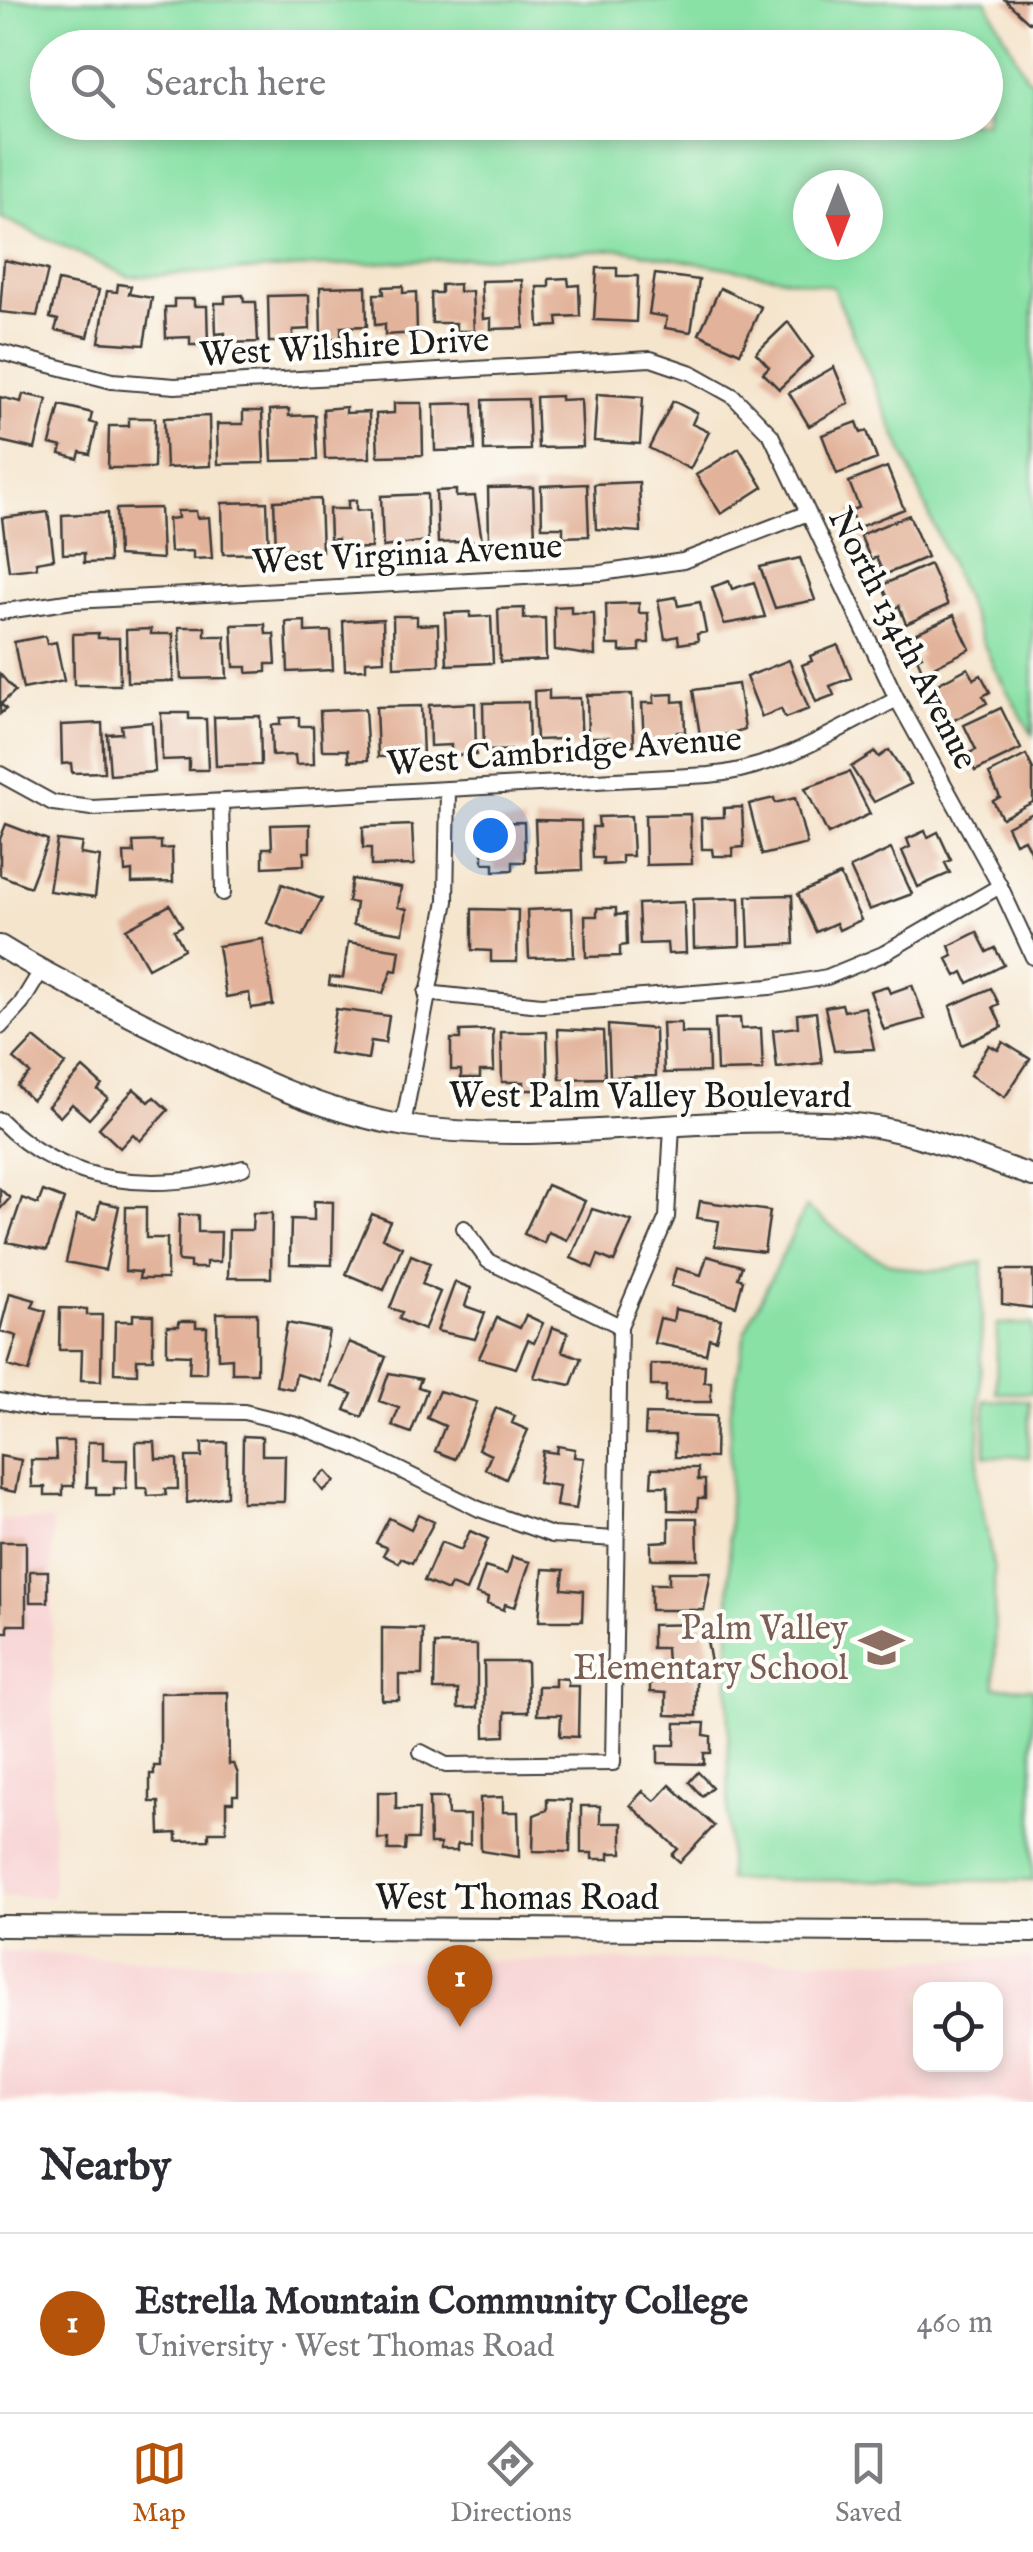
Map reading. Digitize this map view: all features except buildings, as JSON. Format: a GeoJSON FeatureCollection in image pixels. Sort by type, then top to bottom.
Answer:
{"type":"FeatureCollection","features":[{"type":"Feature","properties":{"kind":"street","name":"West Wilshire Drive"},"geometry":{"type":"LineString","coordinates":[[0,352],[112,380],[175,386],[651,359],[692,373]]}},
{"type":"Feature","properties":{"kind":"street","name":"North 134th Avenue"},"geometry":{"type":"LineString","coordinates":[[692,373],[756,415],[771,435],[897,700],[1000,886],[1033,957]]}},
{"type":"Feature","properties":{"kind":"street","name":"West Virginia Avenue"},"geometry":{"type":"LineString","coordinates":[[0,612],[72,601],[601,573],[683,562],[808,512]]}},
{"type":"Feature","properties":{"kind":"street","name":"West Cambridge Avenue"},"geometry":{"type":"LineString","coordinates":[[0,774],[53,803],[92,808],[735,773],[780,759],[897,700]]}},
{"type":"Feature","properties":{"kind":"street"},"geometry":{"type":"LineString","coordinates":[[404,1125],[450,869],[448,789]]}},
{"type":"Feature","properties":{"kind":"street"},"geometry":{"type":"LineString","coordinates":[[220,801],[223,893]]}},
{"type":"Feature","properties":{"kind":"street"},"geometry":{"type":"LineString","coordinates":[[426,993],[541,1004],[770,987],[827,977],[883,954],[1000,886]]}},
{"type":"Feature","properties":{"kind":"street","name":"West Palm Valley Boulevard"},"geometry":{"type":"LineString","coordinates":[[0,946],[40,971],[310,1102],[404,1125],[534,1134],[774,1120],[849,1123],[916,1138],[1033,1176]]}},
{"type":"Feature","properties":{"kind":"street"},"geometry":{"type":"LineString","coordinates":[[0,1027],[22,1004],[40,971]]}},
{"type":"Feature","properties":{"kind":"street"},"geometry":{"type":"LineString","coordinates":[[0,1120],[33,1150],[66,1168],[106,1178],[152,1184],[199,1182],[243,1168]]}},
{"type":"Feature","properties":{"kind":"street"},"geometry":{"type":"LineString","coordinates":[[420,1752],[446,1765],[613,1763],[620,1326],[667,1217],[672,1126]]}},
{"type":"Feature","properties":{"kind":"street"},"geometry":{"type":"LineString","coordinates":[[464,1228],[488,1261],[620,1326]]}},
{"type":"Feature","properties":{"kind":"street"},"geometry":{"type":"LineString","coordinates":[[0,1401],[39,1409],[244,1412],[297,1425],[353,1447],[480,1510],[552,1535],[615,1539]]}},
{"type":"Feature","properties":{"kind":"street","name":"West Thomas Road"},"geometry":{"type":"LineString","coordinates":[[0,1926],[1033,1932]]}},
{"type":"Feature","properties":{"kind":"shaded area"},"geometry":{"type":"Polygon","coordinates":[[[0,1520],[52,1520],[53,1897],[0,1897],[0,1520]]]}},
{"type":"Feature","properties":{"kind":"shaded area"},"geometry":{"type":"Polygon","coordinates":[[[0,1951],[187,1962],[1033,1959],[1033,2102],[0,2102],[0,1951]]]}},
{"type":"Feature","properties":{"kind":"green space"},"geometry":{"type":"Polygon","coordinates":[[[0,0],[986,0],[1002,30],[30,30],[30,140],[1003,140],[1003,32],[1027,78],[1033,81],[1033,736],[994,668],[833,287],[620,249],[129,277],[0,217],[0,0]]]}},
{"type":"Feature","properties":{"kind":"green space","name":"Palm Valley Elementary School"},"geometry":{"type":"Polygon","coordinates":[[[806,1207],[866,1251],[898,1266],[936,1270],[983,1262],[978,1484],[994,1571],[995,1687],[1033,1688],[1033,1881],[728,1880],[730,1414],[746,1329],[806,1207]]]}},
{"type":"Feature","properties":{"kind":"green space"},"geometry":{"type":"Polygon","coordinates":[[[997,1324],[1033,1324],[1033,1393],[996,1393],[997,1324]]]}},
{"type":"Feature","properties":{"kind":"green space"},"geometry":{"type":"Polygon","coordinates":[[[985,1400],[1029,1401],[1029,1457],[985,1456],[985,1400]]]}},
{"type":"Feature","properties":{"kind":"place","name":"Palm Valley Elementary School"},"geometry":{"type":"Point","coordinates":[881,1647]}},
{"type":"Feature","properties":{"kind":"place","name":"Estrella Mountain Community College"},"geometry":{"type":"Point","coordinates":[460,2027]}}]}
